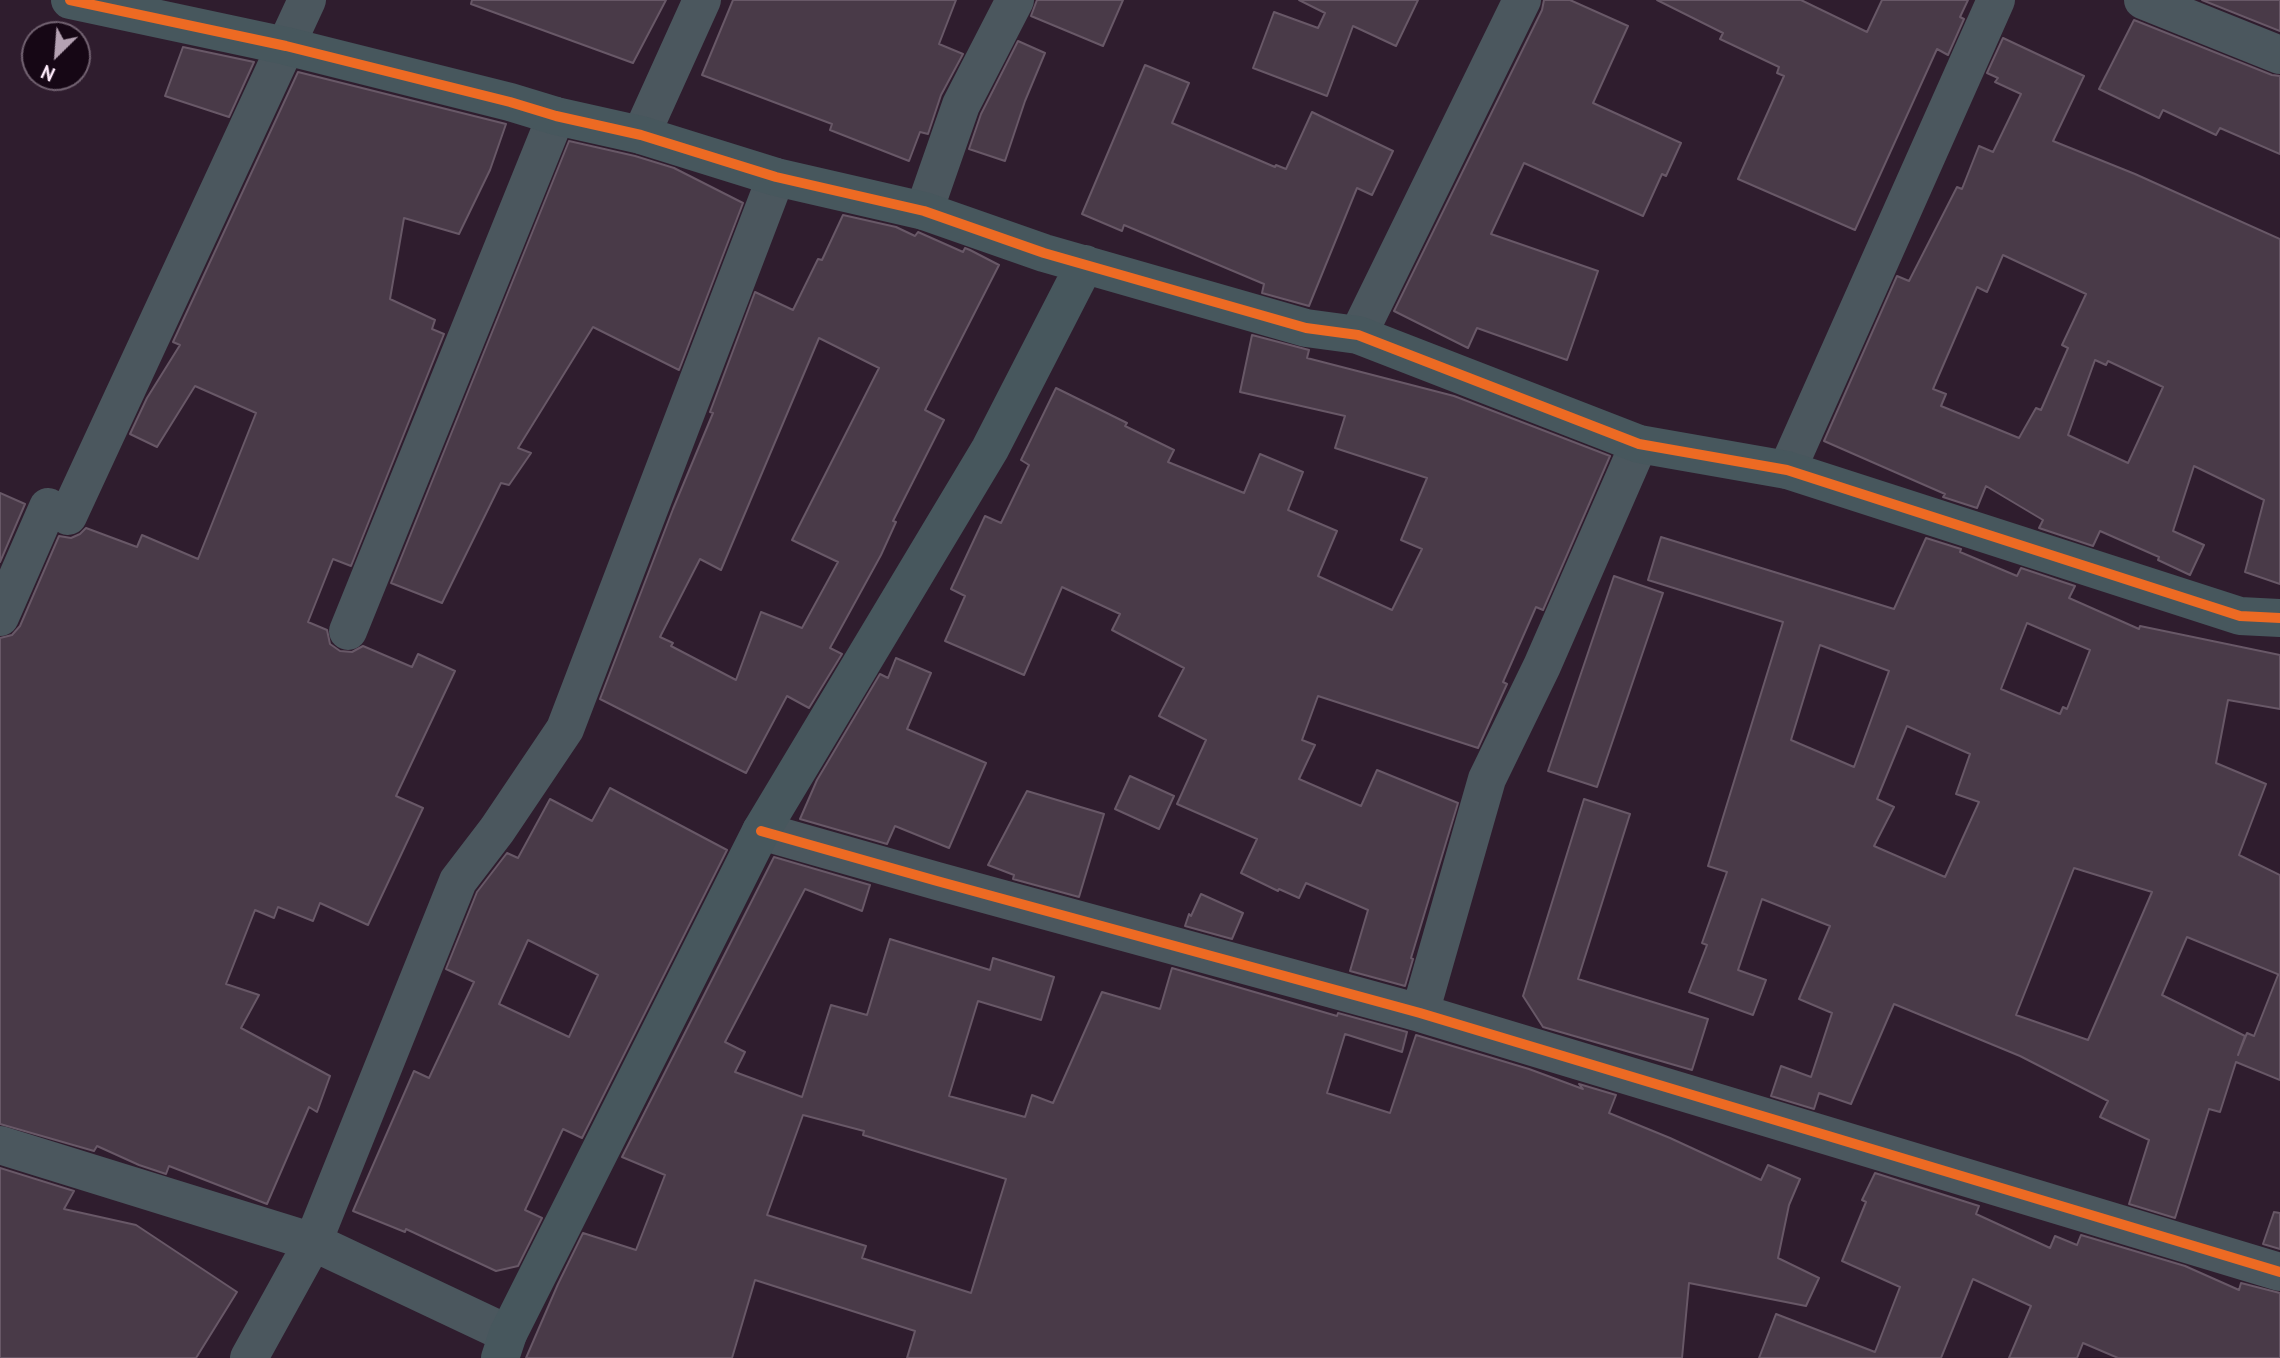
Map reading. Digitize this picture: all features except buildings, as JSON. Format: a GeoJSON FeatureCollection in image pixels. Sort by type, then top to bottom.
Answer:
{"type":"FeatureCollection","features":[{"type":"Feature","properties":{"kind":"street"},"geometry":{"type":"LineString","coordinates":[[71,0],[286,46],[640,135],[776,177],[924,211],[1044,253],[1306,328],[1358,335],[1639,444],[1787,470],[2240,616],[2280,618]]}},
{"type":"Feature","properties":{"kind":"street"},"geometry":{"type":"LineString","coordinates":[[0,617],[58,512],[307,0]]}},
{"type":"Feature","properties":{"kind":"street"},"geometry":{"type":"LineString","coordinates":[[640,135],[702,0]]}},
{"type":"Feature","properties":{"kind":"street"},"geometry":{"type":"LineString","coordinates":[[924,211],[961,105],[1015,0]]}},
{"type":"Feature","properties":{"kind":"street"},"geometry":{"type":"LineString","coordinates":[[1358,335],[1522,0]]}},
{"type":"Feature","properties":{"kind":"street"},"geometry":{"type":"LineString","coordinates":[[1787,470],[1996,0]]}},
{"type":"Feature","properties":{"kind":"street"},"geometry":{"type":"LineString","coordinates":[[2143,0],[2280,55]]}},
{"type":"Feature","properties":{"kind":"street"},"geometry":{"type":"LineString","coordinates":[[348,631],[556,116]]}},
{"type":"Feature","properties":{"kind":"street"},"geometry":{"type":"LineString","coordinates":[[249,1358],[313,1242],[458,881],[498,831],[565,729],[776,177]]}},
{"type":"Feature","properties":{"kind":"street"},"geometry":{"type":"LineString","coordinates":[[0,1144],[313,1242],[504,1346],[761,831],[990,449],[1085,264]]}},
{"type":"Feature","properties":{"kind":"street"},"geometry":{"type":"LineString","coordinates":[[1420,1013],[1487,779],[1542,666],[1639,444]]}},
{"type":"Feature","properties":{"kind":"street"},"geometry":{"type":"LineString","coordinates":[[761,831],[1420,1013],[2280,1272]]}},
{"type":"Feature","properties":{"kind":"cycle path"},"geometry":{"type":"LineString","coordinates":[[70,0],[286,46],[556,116],[641,135],[776,177],[924,211],[1044,253],[1306,328],[1358,335],[1639,444],[1787,470],[2240,616],[2280,618]]}},
{"type":"Feature","properties":{"kind":"cycle path"},"geometry":{"type":"LineString","coordinates":[[761,831],[1420,1013],[2280,1272]]}}]}
